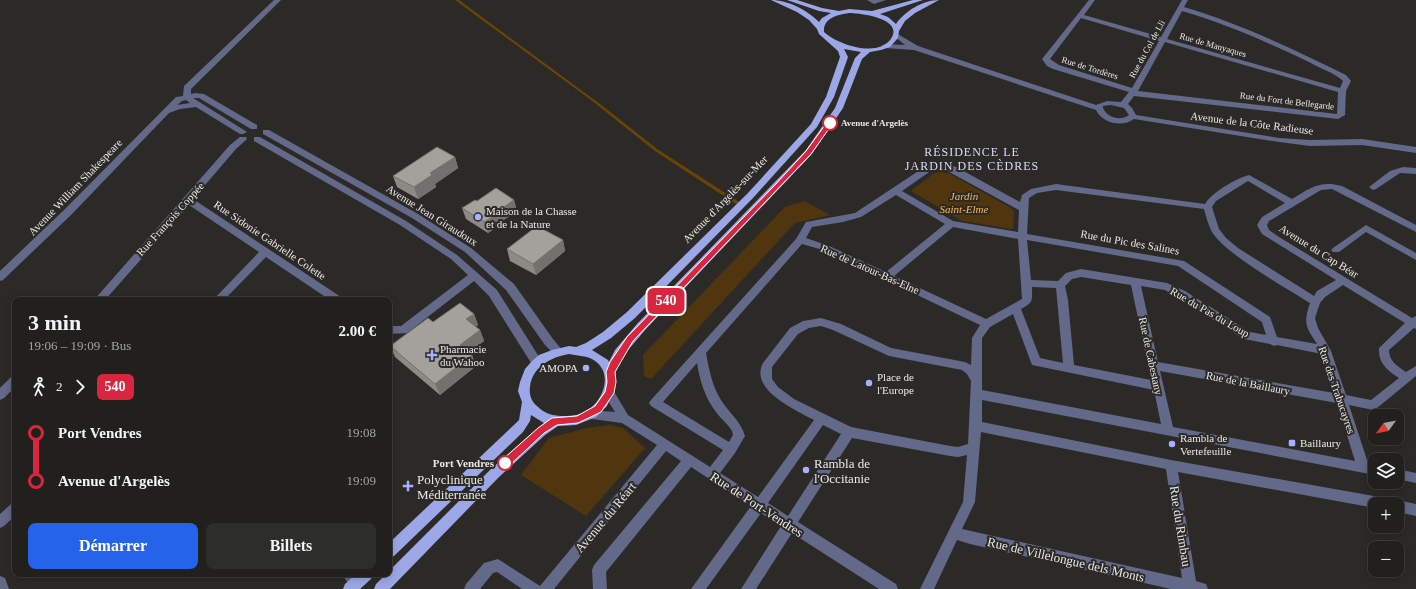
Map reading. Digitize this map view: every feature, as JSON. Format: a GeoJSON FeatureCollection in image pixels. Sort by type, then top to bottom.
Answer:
{"type":"FeatureCollection","features":[{"type":"Feature","properties":{"kind":"main road"},"geometry":{"type":"LineString","coordinates":[[774,0],[817,23],[821,33],[831,42],[848,48],[868,50],[885,46],[890,43],[896,33],[898,24],[908,14],[936,0]]}},
{"type":"Feature","properties":{"kind":"main road"},"geometry":{"type":"LineString","coordinates":[[790,0],[821,10],[840,12],[880,12],[920,0]]}},
{"type":"Feature","properties":{"kind":"main road"},"geometry":{"type":"LineString","coordinates":[[820,28],[824,20],[840,12]]}},
{"type":"Feature","properties":{"kind":"main road"},"geometry":{"type":"LineString","coordinates":[[867,12],[886,19],[892,24],[896,33]]}},
{"type":"Feature","properties":{"kind":"main road","name":"Avenue d'Argelès-sur-Mer"},"geometry":{"type":"LineString","coordinates":[[580,350],[590,346],[607,335],[631,314],[750,196],[814,126],[830,97],[844,57],[841,50],[831,42]]}},
{"type":"Feature","properties":{"kind":"main road"},"geometry":{"type":"LineString","coordinates":[[610,372],[619,353],[640,327],[809,152],[839,108],[859,58],[868,50]]}},
{"type":"Feature","properties":{"kind":"main road"},"geometry":{"type":"LineString","coordinates":[[580,350],[590,352],[599,357],[606,364],[610,372],[612,382],[609,393],[598,409],[589,415],[567,422],[543,418],[533,411],[527,403],[523,391],[529,371],[547,356],[558,352],[580,350]]}},
{"type":"Feature","properties":{"kind":"main road"},"geometry":{"type":"LineString","coordinates":[[392,549],[519,428],[524,421],[527,403]]}},
{"type":"Feature","properties":{"kind":"main road"},"geometry":{"type":"LineString","coordinates":[[381,589],[494,473],[530,440],[556,421]]}},
{"type":"Feature","properties":{"kind":"street"},"geometry":{"type":"LineString","coordinates":[[187,97],[187,88],[278,0]]}},
{"type":"Feature","properties":{"kind":"street"},"geometry":{"type":"LineString","coordinates":[[870,0],[874,2],[884,0]]}},
{"type":"Feature","properties":{"kind":"street","name":"Rue de Tordères"},"geometry":{"type":"LineString","coordinates":[[1092,0],[1046,59],[1050,64],[1056,67],[1133,92]]}},
{"type":"Feature","properties":{"kind":"street","name":"Rue du Col de Lli"},"geometry":{"type":"LineString","coordinates":[[1123,105],[1133,92],[1185,0]]}},
{"type":"Feature","properties":{"kind":"street","name":"Rue du Fort de Bellegarde"},"geometry":{"type":"LineString","coordinates":[[1133,92],[1338,117],[1342,115],[1342,91],[1347,81],[1343,77],[1286,47],[1199,13],[1180,8]]}},
{"type":"Feature","properties":{"kind":"street","name":"Rue de Manyaques"},"geometry":{"type":"LineString","coordinates":[[1080,16],[1342,91]]}},
{"type":"Feature","properties":{"kind":"street"},"geometry":{"type":"LineString","coordinates":[[896,33],[904,42],[915,48],[1099,108],[1104,115],[1115,120],[1125,121],[1133,116],[1131,110],[1123,105],[1107,102],[1099,108]]}},
{"type":"Feature","properties":{"kind":"street"},"geometry":{"type":"LineString","coordinates":[[885,46],[915,48]]}},
{"type":"Feature","properties":{"kind":"street"},"geometry":{"type":"LineString","coordinates":[[179,107],[187,97],[195,95],[201,96],[254,127]]}},
{"type":"Feature","properties":{"kind":"street"},"geometry":{"type":"LineString","coordinates":[[187,97],[243,136],[257,139],[266,132]]}},
{"type":"Feature","properties":{"kind":"street","name":"Avenue William Shakespeare"},"geometry":{"type":"LineString","coordinates":[[0,277],[68,213],[98,180],[165,112],[179,99],[187,97]]}},
{"type":"Feature","properties":{"kind":"street","name":"Avenue William Shakespeare"},"geometry":{"type":"LineString","coordinates":[[165,112],[179,107],[197,105]]}},
{"type":"Feature","properties":{"kind":"street","name":"Avenue de la Côte Radieuse"},"geometry":{"type":"LineString","coordinates":[[1133,116],[1143,119],[1279,140],[1310,143],[1362,142],[1416,150]]}},
{"type":"Feature","properties":{"kind":"street","name":"Avenue Jean Giraudoux"},"geometry":{"type":"LineString","coordinates":[[254,127],[264,127],[266,132],[415,216],[468,250],[510,287],[549,342],[558,352]]}},
{"type":"Feature","properties":{"kind":"street","name":"Rue François Coppée"},"geometry":{"type":"LineString","coordinates":[[102,297],[233,147],[254,127]]}},
{"type":"Feature","properties":{"kind":"street","name":"Avenue Jean Giraudoux"},"geometry":{"type":"LineString","coordinates":[[257,139],[403,223],[454,257],[493,293],[537,363]]}},
{"type":"Feature","properties":{"kind":"street"},"geometry":{"type":"LineString","coordinates":[[731,449],[655,403],[800,241],[809,224],[843,220],[858,215],[932,166],[941,164],[955,170],[1023,208]]}},
{"type":"Feature","properties":{"kind":"street"},"geometry":{"type":"LineString","coordinates":[[1373,187],[1397,169],[1409,169],[1416,171]]}},
{"type":"Feature","properties":{"kind":"street"},"geometry":{"type":"LineString","coordinates":[[1292,203],[1249,178],[1212,199],[1208,207],[1215,230],[1222,240],[1315,302],[1321,294],[1344,280]]}},
{"type":"Feature","properties":{"kind":"street","name":"Avenue du Cap Béar"},"geometry":{"type":"LineString","coordinates":[[1415,323],[1265,232],[1262,225],[1265,219],[1319,187],[1332,186],[1346,191],[1416,229]]}},
{"type":"Feature","properties":{"kind":"street"},"geometry":{"type":"LineString","coordinates":[[927,589],[969,502],[976,426],[978,338],[986,324],[1027,301],[1027,283],[1021,237],[1025,197],[1034,191],[1056,187],[1208,207]]}},
{"type":"Feature","properties":{"kind":"street"},"geometry":{"type":"LineString","coordinates":[[888,276],[951,224],[896,191]]}},
{"type":"Feature","properties":{"kind":"street","name":"Rue Sidonie Gabrielle Colette"},"geometry":{"type":"LineString","coordinates":[[188,200],[332,297]]}},
{"type":"Feature","properties":{"kind":"street","name":"Rue du Pic des Salines"},"geometry":{"type":"LineString","coordinates":[[951,224],[1181,263],[1266,320],[1274,342]]}},
{"type":"Feature","properties":{"kind":"street"},"geometry":{"type":"LineString","coordinates":[[1336,250],[1366,228],[1416,257]]}},
{"type":"Feature","properties":{"kind":"street","name":"Rue de Latour-Bas-Elne"},"geometry":{"type":"LineString","coordinates":[[800,241],[806,241],[826,248],[888,276],[986,324]]}},
{"type":"Feature","properties":{"kind":"street"},"geometry":{"type":"LineString","coordinates":[[221,297],[265,252]]}},
{"type":"Feature","properties":{"kind":"street","name":"Rue du Pas du Loup"},"geometry":{"type":"LineString","coordinates":[[1060,285],[1069,276],[1080,273],[1167,287],[1248,336],[1274,342],[1302,345],[1326,351]]}},
{"type":"Feature","properties":{"kind":"street"},"geometry":{"type":"LineString","coordinates":[[392,330],[402,330],[475,275]]}},
{"type":"Feature","properties":{"kind":"street","name":"Rue de Cabestany"},"geometry":{"type":"LineString","coordinates":[[1135,281],[1157,386],[1168,430]]}},
{"type":"Feature","properties":{"kind":"street"},"geometry":{"type":"LineString","coordinates":[[1027,283],[1060,285],[1063,300],[1069,368]]}},
{"type":"Feature","properties":{"kind":"street","name":"Rue des Trabucayres"},"geometry":{"type":"LineString","coordinates":[[1315,302],[1310,318],[1313,329],[1326,351],[1342,400],[1368,464]]}},
{"type":"Feature","properties":{"kind":"street"},"geometry":{"type":"LineString","coordinates":[[1016,308],[1032,347],[1036,362],[1157,386]]}},
{"type":"Feature","properties":{"kind":"street"},"geometry":{"type":"LineString","coordinates":[[974,448],[958,452],[950,451],[849,432],[790,402],[774,390],[767,380],[767,366],[794,331],[807,324],[821,322],[838,327],[889,352],[965,366],[971,371],[976,380]]}},
{"type":"Feature","properties":{"kind":"street"},"geometry":{"type":"LineString","coordinates":[[1406,378],[1385,362],[1383,355],[1384,348],[1415,323]]}},
{"type":"Feature","properties":{"kind":"street"},"geometry":{"type":"LineString","coordinates":[[701,353],[704,375],[709,392],[720,410],[738,427],[739,436],[712,474]]}},
{"type":"Feature","properties":{"kind":"street","name":"Rue de la Baillaury"},"geometry":{"type":"LineString","coordinates":[[1153,365],[1373,405],[1416,370]]}},
{"type":"Feature","properties":{"kind":"street"},"geometry":{"type":"LineString","coordinates":[[0,395],[12,383]]}},
{"type":"Feature","properties":{"kind":"street","name":"Rue de Port-Vendres"},"geometry":{"type":"LineString","coordinates":[[609,393],[624,418],[891,589]]}},
{"type":"Feature","properties":{"kind":"street"},"geometry":{"type":"LineString","coordinates":[[976,394],[1368,469]]}},
{"type":"Feature","properties":{"kind":"street","name":"Rue de Port-Vendres"},"geometry":{"type":"LineString","coordinates":[[589,415],[624,418]]}},
{"type":"Feature","properties":{"kind":"street"},"geometry":{"type":"LineString","coordinates":[[698,589],[822,419]]}},
{"type":"Feature","properties":{"kind":"street"},"geometry":{"type":"LineString","coordinates":[[976,426],[1171,465],[1368,501]]}},
{"type":"Feature","properties":{"kind":"street"},"geometry":{"type":"LineString","coordinates":[[748,589],[849,432]]}},
{"type":"Feature","properties":{"kind":"street","name":"Avenue du Réart"},"geometry":{"type":"LineString","coordinates":[[545,589],[665,444]]}},
{"type":"Feature","properties":{"kind":"street"},"geometry":{"type":"LineString","coordinates":[[600,589],[599,570],[688,460]]}},
{"type":"Feature","properties":{"kind":"street","name":"Rue du Rimbau"},"geometry":{"type":"LineString","coordinates":[[1171,465],[1195,588]]}},
{"type":"Feature","properties":{"kind":"street"},"geometry":{"type":"LineString","coordinates":[[1404,475],[1416,478]]}},
{"type":"Feature","properties":{"kind":"street"},"geometry":{"type":"LineString","coordinates":[[1404,507],[1416,510]]}},
{"type":"Feature","properties":{"kind":"street"},"geometry":{"type":"LineString","coordinates":[[0,522],[12,511]]}},
{"type":"Feature","properties":{"kind":"street","name":"Rue de Villelongue dels Monts"},"geometry":{"type":"LineString","coordinates":[[955,533],[970,538],[1195,588]]}},
{"type":"Feature","properties":{"kind":"street"},"geometry":{"type":"LineString","coordinates":[[471,589],[489,568],[498,565],[534,589]]}},
{"type":"Feature","properties":{"kind":"street"},"geometry":{"type":"LineString","coordinates":[[0,583],[2,589]]}},
{"type":"Feature","properties":{"kind":"green space","name":"Jardin Saint-Elme"},"geometry":{"type":"Polygon","coordinates":[[[941,172],[950,174],[1011,208],[1014,212],[1013,229],[962,221],[911,191],[934,173],[941,172]]]}},
{"type":"Feature","properties":{"kind":"green space"},"geometry":{"type":"Polygon","coordinates":[[[804,201],[830,215],[795,223],[651,379],[644,376],[643,355],[785,207],[804,201]]]}},
{"type":"Feature","properties":{"kind":"green space"},"geometry":{"type":"Polygon","coordinates":[[[610,425],[623,428],[645,448],[586,516],[521,475],[549,438],[587,428],[610,425]]]}},
{"type":"Feature","properties":{"kind":"shaded area"},"geometry":{"type":"Polygon","coordinates":[[[455,0],[459,0],[604,107],[657,149],[744,205],[742,208],[655,151],[591,100],[455,0]]]}},
{"type":"Feature","properties":{"kind":"building"},"geometry":{"type":"Polygon","coordinates":[[[437,147],[455,157],[430,173],[432,175],[414,187],[393,176],[437,147]]]}},
{"type":"Feature","properties":{"kind":"building"},"geometry":{"type":"Polygon","coordinates":[[[496,188],[514,200],[495,213],[497,214],[484,222],[462,208],[475,200],[477,201],[496,188]]]}},
{"type":"Feature","properties":{"kind":"building"},"geometry":{"type":"Polygon","coordinates":[[[537,226],[563,240],[533,264],[507,249],[537,226]]]}},
{"type":"Feature","properties":{"kind":"building","name":"Pharmacie du Wahoo"},"geometry":{"type":"Polygon","coordinates":[[[460,303],[474,314],[466,319],[480,330],[460,345],[472,355],[435,384],[392,348],[392,345],[428,318],[433,322],[460,303]]]}},
{"type":"Feature","properties":{"kind":"bus line","name":"540"},"geometry":{"type":"LineString","coordinates":[[505,463],[525,444],[556,421],[567,422],[589,415],[605,402],[612,382],[610,372],[619,353],[630,339],[809,152],[830,123]]}},
{"type":"Feature","properties":{"kind":"place","name":"Avenue d'Argelès"},"geometry":{"type":"Point","coordinates":[830,123]}},
{"type":"Feature","properties":{"kind":"place","name":"Maison de la Chasse et de la Nature"},"geometry":{"type":"Point","coordinates":[478,217]}},
{"type":"Feature","properties":{"kind":"place","name":"Pharmacie du Wahoo"},"geometry":{"type":"Point","coordinates":[432,355]}},
{"type":"Feature","properties":{"kind":"place","name":"AMOPA"},"geometry":{"type":"Point","coordinates":[586,368]}},
{"type":"Feature","properties":{"kind":"place","name":"Place de l'Europe"},"geometry":{"type":"Point","coordinates":[869,383]}},
{"type":"Feature","properties":{"kind":"place","name":"Baillaury"},"geometry":{"type":"Point","coordinates":[1292,443]}},
{"type":"Feature","properties":{"kind":"place","name":"Rambla de Vertefeuille"},"geometry":{"type":"Point","coordinates":[1172,444]}},
{"type":"Feature","properties":{"kind":"place","name":"Port Vendres"},"geometry":{"type":"Point","coordinates":[505,463]}},
{"type":"Feature","properties":{"kind":"place","name":"Rambla de l'Occitanie"},"geometry":{"type":"Point","coordinates":[806,470]}},
{"type":"Feature","properties":{"kind":"place","name":"Polyclinique Méditerranée"},"geometry":{"type":"Point","coordinates":[408,486]}},
{"type":"Feature","properties":{"kind":"district","name":"RÉSIDENCE LE JARDIN DES CÈDRES"},"geometry":{"type":"Point","coordinates":[972,159]}}]}
